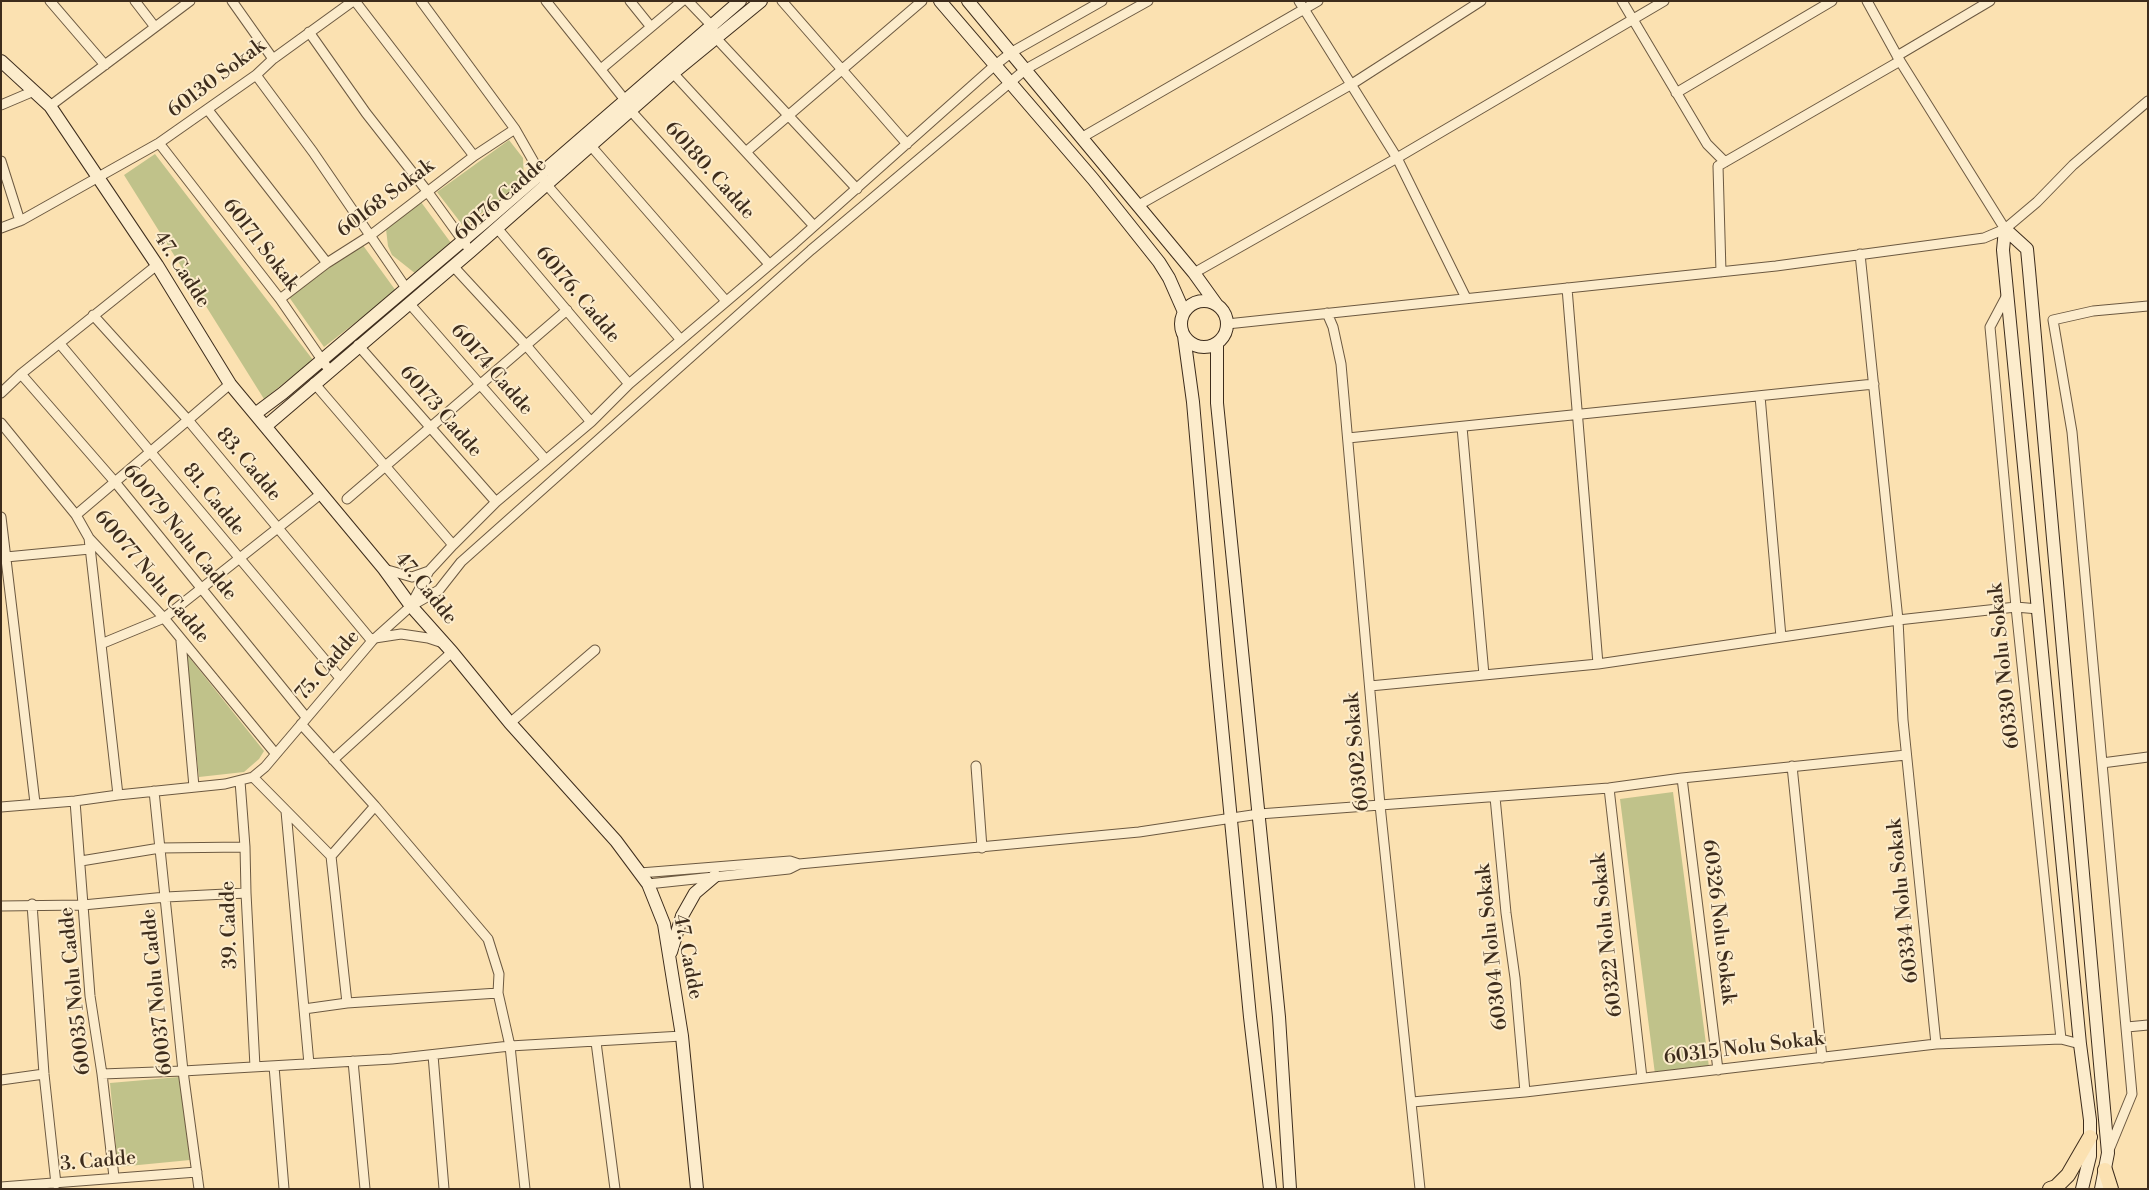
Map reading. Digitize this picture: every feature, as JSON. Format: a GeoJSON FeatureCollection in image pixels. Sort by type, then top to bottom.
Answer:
{"type":"FeatureCollection","features":[{"type":"Feature","properties":{"kind":"main road"},"geometry":{"type":"LineString","coordinates":[[2050,1189],[2056,1187],[2068,1175],[2090,1138]]}},
{"type":"Feature","properties":{"kind":"main road"},"geometry":{"type":"LineString","coordinates":[[2105,1170],[2112,1189]]}},
{"type":"Feature","properties":{"kind":"street"},"geometry":{"type":"LineString","coordinates":[[50,1],[106,65]]}},
{"type":"Feature","properties":{"kind":"street"},"geometry":{"type":"LineString","coordinates":[[136,1],[155,27]]}},
{"type":"Feature","properties":{"kind":"street"},"geometry":{"type":"LineString","coordinates":[[50,106],[190,1]]}},
{"type":"Feature","properties":{"kind":"street"},"geometry":{"type":"LineString","coordinates":[[232,1],[273,59]]}},
{"type":"Feature","properties":{"kind":"street"},"geometry":{"type":"LineString","coordinates":[[354,1],[474,156]]}},
{"type":"Feature","properties":{"kind":"street","name":"60130 Sokak"},"geometry":{"type":"LineString","coordinates":[[1,228],[20,221],[160,143],[256,75],[273,59],[354,1]]}},
{"type":"Feature","properties":{"kind":"street"},"geometry":{"type":"LineString","coordinates":[[421,1],[515,129],[543,180],[681,340]]}},
{"type":"Feature","properties":{"kind":"street","name":"60180. Cadde"},"geometry":{"type":"LineString","coordinates":[[546,1],[628,106],[769,264]]}},
{"type":"Feature","properties":{"kind":"street"},"geometry":{"type":"LineString","coordinates":[[630,1],[651,27]]}},
{"type":"Feature","properties":{"kind":"street"},"geometry":{"type":"LineString","coordinates":[[601,69],[682,1]]}},
{"type":"Feature","properties":{"kind":"street"},"geometry":{"type":"LineString","coordinates":[[688,1],[712,26],[716,38],[857,189]]}},
{"type":"Feature","properties":{"kind":"street"},"geometry":{"type":"LineString","coordinates":[[255,414],[326,365],[406,288],[462,241],[543,180],[628,106],[740,1]]}},
{"type":"Feature","properties":{"kind":"street","name":"60176 Cadde"},"geometry":{"type":"LineString","coordinates":[[266,426],[314,383],[326,365],[358,345],[409,303],[497,228],[543,180],[591,146],[628,106],[673,73],[761,1]]}},
{"type":"Feature","properties":{"kind":"street"},"geometry":{"type":"LineString","coordinates":[[782,1],[907,144]]}},
{"type":"Feature","properties":{"kind":"street"},"geometry":{"type":"LineString","coordinates":[[747,151],[922,1]]}},
{"type":"Feature","properties":{"kind":"street"},"geometry":{"type":"LineString","coordinates":[[940,1],[994,66],[1093,178],[1159,262],[1169,278],[1184,312],[1181,328],[1184,336],[1193,402],[1250,1017],[1270,1189]]}},
{"type":"Feature","properties":{"kind":"street"},"geometry":{"type":"LineString","coordinates":[[968,1],[1194,273],[1226,317],[1227,324],[1223,338],[1217,344],[1210,347],[1196,346],[1184,336]]}},
{"type":"Feature","properties":{"kind":"street"},"geometry":{"type":"LineString","coordinates":[[411,606],[429,571],[453,545],[496,502],[591,422],[629,384],[857,189],[994,66],[1012,52],[1102,1]]}},
{"type":"Feature","properties":{"kind":"street"},"geometry":{"type":"LineString","coordinates":[[411,606],[439,590],[461,562],[781,277],[1010,82],[1026,69],[1148,1]]}},
{"type":"Feature","properties":{"kind":"street"},"geometry":{"type":"LineString","coordinates":[[1082,138],[1302,5],[1318,1]]}},
{"type":"Feature","properties":{"kind":"street"},"geometry":{"type":"LineString","coordinates":[[1137,206],[1352,84],[1481,1]]}},
{"type":"Feature","properties":{"kind":"street"},"geometry":{"type":"LineString","coordinates":[[1622,1],[1707,144],[1716,156],[1725,162]]}},
{"type":"Feature","properties":{"kind":"street"},"geometry":{"type":"LineString","coordinates":[[1194,273],[1397,158],[1664,1]]}},
{"type":"Feature","properties":{"kind":"street"},"geometry":{"type":"LineString","coordinates":[[1676,94],[1832,1]]}},
{"type":"Feature","properties":{"kind":"street"},"geometry":{"type":"LineString","coordinates":[[1867,1],[1898,58],[2005,229],[2027,249],[2108,1153]]}},
{"type":"Feature","properties":{"kind":"street"},"geometry":{"type":"LineString","coordinates":[[1721,272],[1718,166],[1990,1]]}},
{"type":"Feature","properties":{"kind":"street"},"geometry":{"type":"LineString","coordinates":[[1302,5],[1397,158],[1466,298]]}},
{"type":"Feature","properties":{"kind":"street"},"geometry":{"type":"LineString","coordinates":[[309,32],[366,113],[427,190],[471,251]]}},
{"type":"Feature","properties":{"kind":"street","name":"47. Cadde"},"geometry":{"type":"LineString","coordinates":[[1,60],[50,106],[157,266],[230,384],[384,569],[411,606],[510,723],[616,841],[648,884],[664,924],[682,1036],[697,1189]]}},
{"type":"Feature","properties":{"kind":"street"},"geometry":{"type":"LineString","coordinates":[[673,73],[747,151],[814,226]]}},
{"type":"Feature","properties":{"kind":"street"},"geometry":{"type":"LineString","coordinates":[[256,75],[314,152],[406,288]]}},
{"type":"Feature","properties":{"kind":"street"},"geometry":{"type":"LineString","coordinates":[[1,105],[34,91]]}},
{"type":"Feature","properties":{"kind":"street"},"geometry":{"type":"LineString","coordinates":[[1227,324],[1721,272],[1984,238],[2005,229],[2038,202],[2073,166],[2148,101]]}},
{"type":"Feature","properties":{"kind":"street"},"geometry":{"type":"LineString","coordinates":[[208,110],[327,263]]}},
{"type":"Feature","properties":{"kind":"street","name":"60168 Sokak"},"geometry":{"type":"LineString","coordinates":[[280,299],[327,263],[371,235],[427,190],[474,156],[515,129]]}},
{"type":"Feature","properties":{"kind":"street","name":"60171 Sokak"},"geometry":{"type":"LineString","coordinates":[[160,143],[280,299],[326,365]]}},
{"type":"Feature","properties":{"kind":"street"},"geometry":{"type":"LineString","coordinates":[[591,146],[726,301]]}},
{"type":"Feature","properties":{"kind":"street"},"geometry":{"type":"LineString","coordinates":[[1,161],[20,221]]}},
{"type":"Feature","properties":{"kind":"street","name":"60176. Cadde"},"geometry":{"type":"LineString","coordinates":[[497,228],[629,384]]}},
{"type":"Feature","properties":{"kind":"street"},"geometry":{"type":"LineString","coordinates":[[2005,229],[2003,250],[2007,294],[2080,1044],[2090,1120],[2090,1156],[2082,1189]]}},
{"type":"Feature","properties":{"kind":"street","name":"60334 Nolu Sokak"},"geometry":{"type":"LineString","coordinates":[[1860,254],[1898,620],[1906,755],[1936,1044]]}},
{"type":"Feature","properties":{"kind":"street"},"geometry":{"type":"LineString","coordinates":[[1,393],[21,374],[60,344],[93,315],[157,266]]}},
{"type":"Feature","properties":{"kind":"street"},"geometry":{"type":"LineString","coordinates":[[453,266],[525,344],[591,422]]}},
{"type":"Feature","properties":{"kind":"street"},"geometry":{"type":"LineString","coordinates":[[1567,288],[1579,415],[1598,664]]}},
{"type":"Feature","properties":{"kind":"street","name":"60330 Nolu Sokak"},"geometry":{"type":"LineString","coordinates":[[2007,294],[1990,327],[2016,607],[2061,1039]]}},
{"type":"Feature","properties":{"kind":"street"},"geometry":{"type":"LineString","coordinates":[[1184,312],[1196,302],[1203,301],[1217,305]]}},
{"type":"Feature","properties":{"kind":"street","name":"60174 Cadde"},"geometry":{"type":"LineString","coordinates":[[409,303],[546,460]]}},
{"type":"Feature","properties":{"kind":"street"},"geometry":{"type":"LineString","coordinates":[[2101,1189],[2108,1153],[2132,1094],[2072,432],[2053,320],[2094,311],[2148,306]]}},
{"type":"Feature","properties":{"kind":"street"},"geometry":{"type":"LineString","coordinates":[[347,499],[525,344],[567,310]]}},
{"type":"Feature","properties":{"kind":"street","name":"60302 Sokak"},"geometry":{"type":"LineString","coordinates":[[1327,313],[1333,327],[1341,364],[1380,805],[1420,1189]]}},
{"type":"Feature","properties":{"kind":"street","name":"83. Cadde"},"geometry":{"type":"LineString","coordinates":[[93,315],[188,420],[373,640]]}},
{"type":"Feature","properties":{"kind":"street","name":"81. Cadde"},"geometry":{"type":"LineString","coordinates":[[60,344],[340,678]]}},
{"type":"Feature","properties":{"kind":"street"},"geometry":{"type":"LineString","coordinates":[[1217,344],[1217,403],[1279,1017],[1290,1189]]}},
{"type":"Feature","properties":{"kind":"street","name":"60173 Cadde"},"geometry":{"type":"LineString","coordinates":[[358,345],[496,502]]}},
{"type":"Feature","properties":{"kind":"street","name":"60079 Nolu Cadde"},"geometry":{"type":"LineString","coordinates":[[21,374],[115,482],[201,588],[333,760],[375,806],[488,939],[499,974],[498,993],[510,1046],[525,1189]]}},
{"type":"Feature","properties":{"kind":"street"},"geometry":{"type":"LineString","coordinates":[[314,383],[453,545]]}},
{"type":"Feature","properties":{"kind":"street"},"geometry":{"type":"LineString","coordinates":[[76,515],[230,384]]}},
{"type":"Feature","properties":{"kind":"street"},"geometry":{"type":"LineString","coordinates":[[1348,438],[1874,384]]}},
{"type":"Feature","properties":{"kind":"street"},"geometry":{"type":"LineString","coordinates":[[1760,396],[1782,637]]}},
{"type":"Feature","properties":{"kind":"street","name":"60077 Nolu Cadde"},"geometry":{"type":"LineString","coordinates":[[1,423],[76,515],[89,538],[164,618],[275,753]]}},
{"type":"Feature","properties":{"kind":"street"},"geometry":{"type":"LineString","coordinates":[[1462,427],[1484,675]]}},
{"type":"Feature","properties":{"kind":"street"},"geometry":{"type":"LineString","coordinates":[[101,644],[164,618],[322,493]]}},
{"type":"Feature","properties":{"kind":"street"},"geometry":{"type":"LineString","coordinates":[[1,517],[35,803]]}},
{"type":"Feature","properties":{"kind":"street"},"geometry":{"type":"LineString","coordinates":[[89,538],[118,795]]}},
{"type":"Feature","properties":{"kind":"street"},"geometry":{"type":"LineString","coordinates":[[6,557],[90,549]]}},
{"type":"Feature","properties":{"kind":"street"},"geometry":{"type":"LineString","coordinates":[[384,569],[412,577],[429,571]]}},
{"type":"Feature","properties":{"kind":"street","name":"75. Cadde"},"geometry":{"type":"LineString","coordinates":[[252,777],[265,767],[373,640],[411,606]]}},
{"type":"Feature","properties":{"kind":"street"},"geometry":{"type":"LineString","coordinates":[[1370,686],[1598,664],[1898,620],[2016,607],[2038,608]]}},
{"type":"Feature","properties":{"kind":"street"},"geometry":{"type":"LineString","coordinates":[[333,760],[448,648],[428,638],[401,634],[373,640]]}},
{"type":"Feature","properties":{"kind":"street"},"geometry":{"type":"LineString","coordinates":[[181,641],[194,787]]}},
{"type":"Feature","properties":{"kind":"street"},"geometry":{"type":"LineString","coordinates":[[510,723],[595,650]]}},
{"type":"Feature","properties":{"kind":"street"},"geometry":{"type":"LineString","coordinates":[[648,884],[789,869],[799,864],[1139,832],[1259,814],[1609,788],[1682,778],[1906,755]]}},
{"type":"Feature","properties":{"kind":"street"},"geometry":{"type":"LineString","coordinates":[[2102,763],[2148,756]]}},
{"type":"Feature","properties":{"kind":"street"},"geometry":{"type":"LineString","coordinates":[[976,766],[982,848]]}},
{"type":"Feature","properties":{"kind":"street"},"geometry":{"type":"LineString","coordinates":[[1792,766],[1822,1058]]}},
{"type":"Feature","properties":{"kind":"street"},"geometry":{"type":"LineString","coordinates":[[1,807],[75,801],[194,787],[240,781],[252,777],[331,856],[347,1003]]}},
{"type":"Feature","properties":{"kind":"street","name":"60326 Nolu Sokak"},"geometry":{"type":"LineString","coordinates":[[1682,778],[1718,1070]]}},
{"type":"Feature","properties":{"kind":"street","name":"39. Cadde"},"geometry":{"type":"LineString","coordinates":[[240,781],[246,847],[246,893],[255,1066]]}},
{"type":"Feature","properties":{"kind":"street","name":"60322 Nolu Sokak"},"geometry":{"type":"LineString","coordinates":[[1609,788],[1642,1078]]}},
{"type":"Feature","properties":{"kind":"street","name":"60037 Nolu Cadde"},"geometry":{"type":"LineString","coordinates":[[154,791],[183,1071],[199,1189]]}},
{"type":"Feature","properties":{"kind":"street","name":"60304 Nolu Sokak"},"geometry":{"type":"LineString","coordinates":[[1495,797],[1506,913],[1515,978],[1525,1092]]}},
{"type":"Feature","properties":{"kind":"street","name":"60035 Nolu Cadde"},"geometry":{"type":"LineString","coordinates":[[75,801],[90,996],[102,1074],[114,1177]]}},
{"type":"Feature","properties":{"kind":"street"},"geometry":{"type":"LineString","coordinates":[[331,856],[375,806]]}},
{"type":"Feature","properties":{"kind":"street"},"geometry":{"type":"LineString","coordinates":[[286,811],[309,1064]]}},
{"type":"Feature","properties":{"kind":"street"},"geometry":{"type":"LineString","coordinates":[[81,861],[160,848],[246,847]]}},
{"type":"Feature","properties":{"kind":"street"},"geometry":{"type":"LineString","coordinates":[[640,872],[790,861],[799,864]]}},
{"type":"Feature","properties":{"kind":"street"},"geometry":{"type":"LineString","coordinates":[[669,957],[682,916],[695,893],[715,876]]}},
{"type":"Feature","properties":{"kind":"street"},"geometry":{"type":"LineString","coordinates":[[1,906],[32,904],[83,905],[166,897],[246,893]]}},
{"type":"Feature","properties":{"kind":"street"},"geometry":{"type":"LineString","coordinates":[[32,904],[44,1074],[56,1184]]}},
{"type":"Feature","properties":{"kind":"street"},"geometry":{"type":"LineString","coordinates":[[304,1009],[347,1003],[498,993]]}},
{"type":"Feature","properties":{"kind":"street"},"geometry":{"type":"LineString","coordinates":[[2127,1027],[2148,1024]]}},
{"type":"Feature","properties":{"kind":"street"},"geometry":{"type":"LineString","coordinates":[[102,1074],[309,1064],[433,1055],[510,1046],[682,1036]]}},
{"type":"Feature","properties":{"kind":"street","name":"60315 Nolu Sokak"},"geometry":{"type":"LineString","coordinates":[[1412,1102],[1525,1092],[1936,1044],[2061,1039],[2080,1044]]}},
{"type":"Feature","properties":{"kind":"street"},"geometry":{"type":"LineString","coordinates":[[596,1042],[615,1189]]}},
{"type":"Feature","properties":{"kind":"street"},"geometry":{"type":"LineString","coordinates":[[433,1055],[444,1189]]}},
{"type":"Feature","properties":{"kind":"street"},"geometry":{"type":"LineString","coordinates":[[353,1061],[365,1189]]}},
{"type":"Feature","properties":{"kind":"street"},"geometry":{"type":"LineString","coordinates":[[274,1066],[284,1189]]}},
{"type":"Feature","properties":{"kind":"street"},"geometry":{"type":"LineString","coordinates":[[1,1080],[44,1074]]}},
{"type":"Feature","properties":{"kind":"street","name":"3. Cadde"},"geometry":{"type":"LineString","coordinates":[[1,1187],[197,1172]]}},
{"type":"Feature","properties":{"kind":"green space"},"geometry":{"type":"Polygon","coordinates":[[[509,140],[523,158],[524,180],[464,227],[437,192],[509,140]]]}},
{"type":"Feature","properties":{"kind":"green space"},"geometry":{"type":"Polygon","coordinates":[[[155,154],[313,360],[264,399],[124,175],[155,154]]]}},
{"type":"Feature","properties":{"kind":"green space"},"geometry":{"type":"Polygon","coordinates":[[[421,202],[451,243],[416,274],[392,255],[388,246],[386,229],[421,202]]]}},
{"type":"Feature","properties":{"kind":"green space"},"geometry":{"type":"Polygon","coordinates":[[[362,244],[396,291],[324,347],[289,297],[362,244]]]}},
{"type":"Feature","properties":{"kind":"green space"},"geometry":{"type":"Polygon","coordinates":[[[185,652],[264,751],[259,759],[244,772],[199,777],[185,652]]]}},
{"type":"Feature","properties":{"kind":"green space"},"geometry":{"type":"Polygon","coordinates":[[[1673,792],[1709,1067],[1655,1074],[1620,799],[1673,792]]]}},
{"type":"Feature","properties":{"kind":"green space"},"geometry":{"type":"Polygon","coordinates":[[[179,1077],[190,1160],[118,1167],[110,1083],[179,1077]]]}}]}
